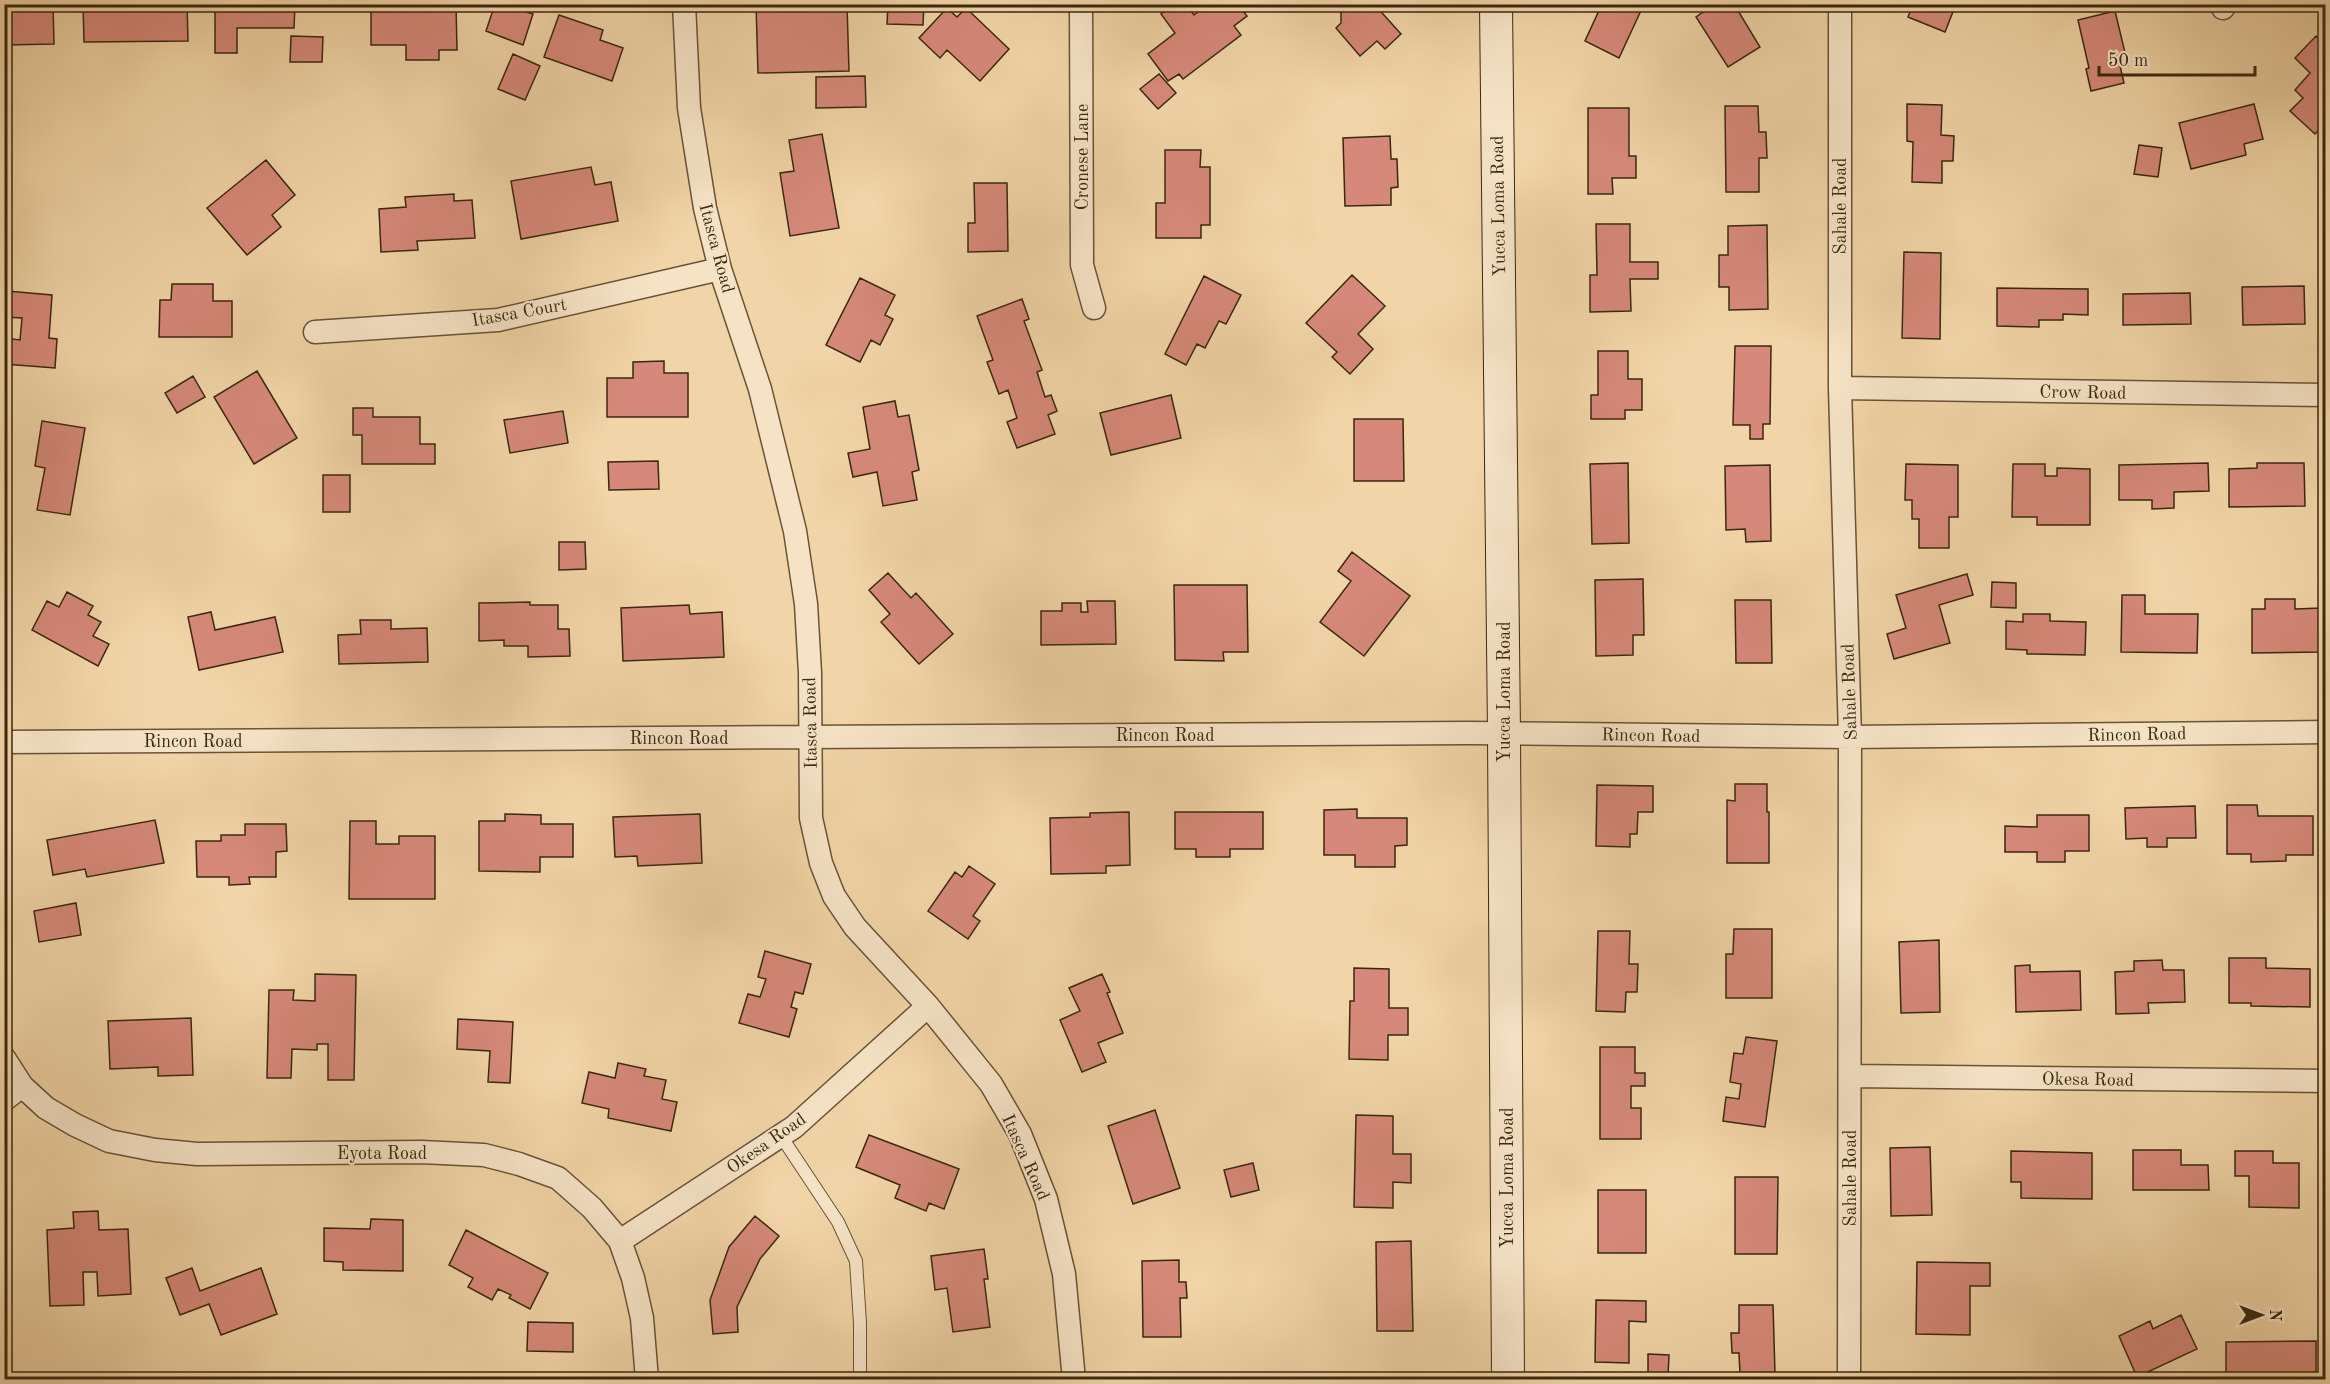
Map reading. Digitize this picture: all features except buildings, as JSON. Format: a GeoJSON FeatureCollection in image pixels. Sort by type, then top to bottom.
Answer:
{"type":"FeatureCollection","features":[{"type":"Feature","properties":{"kind":"main road","name":"Yucca Loma Road"},"geometry":{"type":"LineString","coordinates":[[1496,4],[1508,1380]]}},
{"type":"Feature","properties":{"kind":"street","name":"Itasca Road"},"geometry":{"type":"LineString","coordinates":[[684,4],[689,108],[705,208],[720,269],[760,389],[795,531],[806,604],[811,737],[811,818],[821,863],[834,896],[855,927],[928,1006],[991,1084],[1020,1134],[1046,1198],[1064,1274],[1074,1380]]}},
{"type":"Feature","properties":{"kind":"street","name":"Cronese Lane"},"geometry":{"type":"LineString","coordinates":[[1082,4],[1082,265],[1094,308]]}},
{"type":"Feature","properties":{"kind":"street","name":"Sahale Road"},"geometry":{"type":"LineString","coordinates":[[1840,4],[1840,388],[1850,737],[1850,1380]]}},
{"type":"Feature","properties":{"kind":"street","name":"Itasca Court"},"geometry":{"type":"LineString","coordinates":[[315,332],[498,320],[720,269]]}},
{"type":"Feature","properties":{"kind":"street","name":"Crow Road"},"geometry":{"type":"LineString","coordinates":[[1840,388],[2325,395]]}},
{"type":"Feature","properties":{"kind":"street","name":"Rincon Road"},"geometry":{"type":"LineString","coordinates":[[4,742],[1504,733],[1850,737],[2325,732]]}},
{"type":"Feature","properties":{"kind":"street","name":"Okesa Road"},"geometry":{"type":"LineString","coordinates":[[620,1241],[794,1127],[928,1006]]}},
{"type":"Feature","properties":{"kind":"street","name":"Eyota Road"},"geometry":{"type":"LineString","coordinates":[[4,1058],[22,1086],[46,1108],[109,1141],[155,1150],[197,1154],[421,1152],[484,1155],[558,1178],[592,1208],[620,1241],[633,1278],[642,1318],[647,1380]]}},
{"type":"Feature","properties":{"kind":"street","name":"Okesa Road"},"geometry":{"type":"LineString","coordinates":[[1851,1077],[2325,1081]]}},
{"type":"Feature","properties":{"kind":"street"},"geometry":{"type":"LineString","coordinates":[[4,1100],[22,1086]]}},
{"type":"Feature","properties":{"kind":"lane"},"geometry":{"type":"LineString","coordinates":[[781,1136],[838,1222],[856,1261],[860,1323],[860,1380]]}}]}
